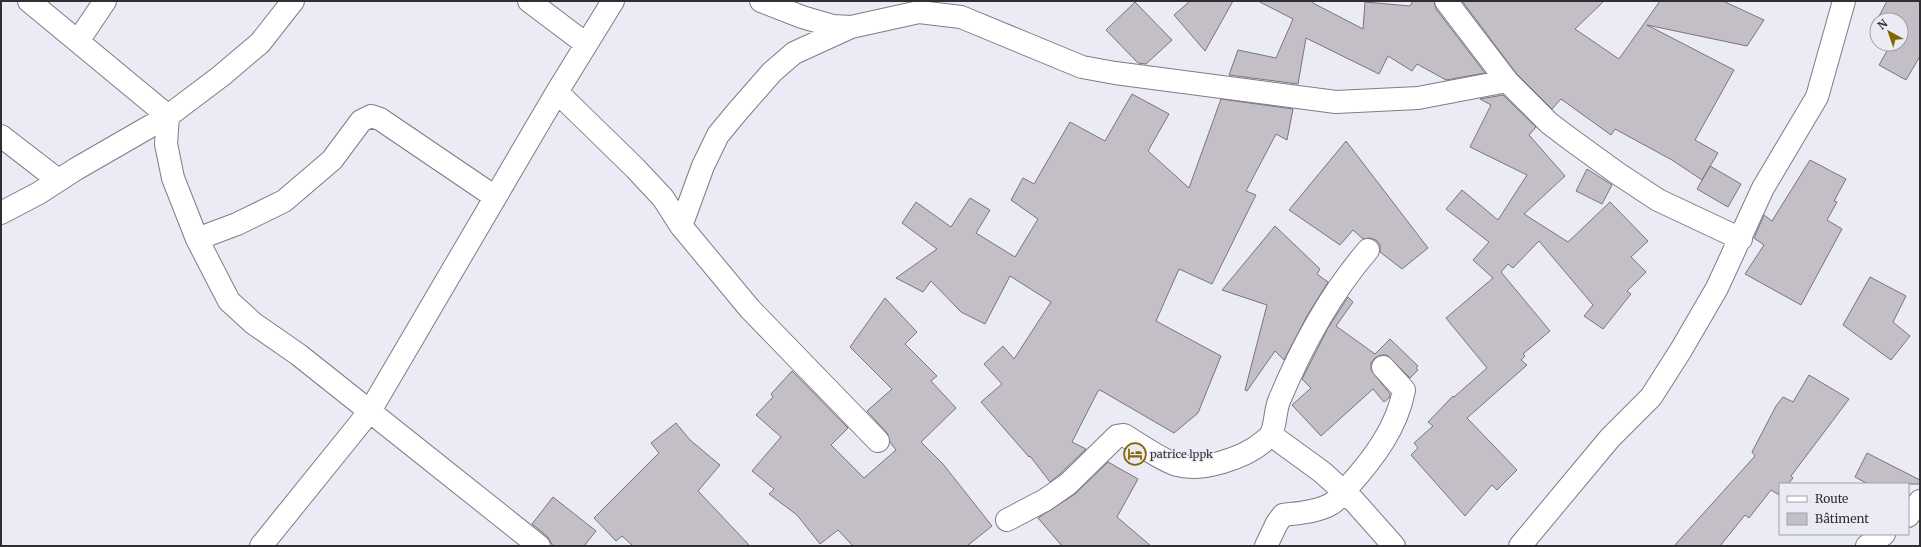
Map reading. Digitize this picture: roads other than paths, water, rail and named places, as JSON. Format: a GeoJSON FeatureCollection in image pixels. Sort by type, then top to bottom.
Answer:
{"type":"FeatureCollection","features":[{"type":"Feature","properties":{"kind":"street"},"geometry":{"type":"LineString","coordinates":[[29,1],[168,116]]}},
{"type":"Feature","properties":{"kind":"street"},"geometry":{"type":"LineString","coordinates":[[78,41],[105,1]]}},
{"type":"Feature","properties":{"kind":"street"},"geometry":{"type":"LineString","coordinates":[[1,213],[39,193],[58,180],[168,116],[221,76],[260,42],[292,1]]}},
{"type":"Feature","properties":{"kind":"street"},"geometry":{"type":"LineString","coordinates":[[529,1],[586,44]]}},
{"type":"Feature","properties":{"kind":"street"},"geometry":{"type":"LineString","coordinates":[[261,546],[370,411],[557,92],[613,1]]}},
{"type":"Feature","properties":{"kind":"street"},"geometry":{"type":"LineString","coordinates":[[761,1],[802,17],[826,24],[851,27]]}},
{"type":"Feature","properties":{"kind":"street"},"geometry":{"type":"LineString","coordinates":[[1446,1],[1507,81],[1549,122],[1617,173],[1658,200],[1741,239]]}},
{"type":"Feature","properties":{"kind":"street"},"geometry":{"type":"LineString","coordinates":[[1520,546],[1610,438],[1651,397],[1717,288],[1741,239],[1763,188],[1817,97],[1844,1]]}},
{"type":"Feature","properties":{"kind":"street"},"geometry":{"type":"LineString","coordinates":[[681,226],[703,166],[718,135],[772,72],[794,53],[851,27],[923,6],[961,17],[1082,68],[1115,74],[1336,102],[1418,98],[1507,81]]}},
{"type":"Feature","properties":{"kind":"street"},"geometry":{"type":"LineString","coordinates":[[557,92],[635,168],[663,198],[681,226],[750,309],[878,441]]}},
{"type":"Feature","properties":{"kind":"street"},"geometry":{"type":"LineString","coordinates":[[168,116],[166,144],[173,178],[197,239],[230,301],[253,323],[299,355],[540,546]]}},
{"type":"Feature","properties":{"kind":"street"},"geometry":{"type":"LineString","coordinates":[[197,239],[237,224],[284,201],[332,160],[361,121],[371,116],[380,118],[495,197]]}},
{"type":"Feature","properties":{"kind":"street"},"geometry":{"type":"LineString","coordinates":[[1,136],[58,180]]}},
{"type":"Feature","properties":{"kind":"street"},"geometry":{"type":"LineString","coordinates":[[1007,520],[1045,500],[1068,484],[1117,436],[1124,435],[1178,465],[1191,466],[1226,462],[1243,455],[1271,434],[1278,404],[1294,366],[1341,283],[1368,250]]}},
{"type":"Feature","properties":{"kind":"street"},"geometry":{"type":"LineString","coordinates":[[1266,546],[1277,523],[1284,515],[1317,509],[1332,504],[1369,462],[1388,434],[1401,407],[1404,390],[1383,367]]}},
{"type":"Feature","properties":{"kind":"street"},"geometry":{"type":"LineString","coordinates":[[1271,434],[1322,472],[1354,501],[1394,546]]}},
{"type":"Feature","properties":{"kind":"street"},"geometry":{"type":"LineString","coordinates":[[1909,515],[1920,501]]}},
{"type":"Feature","properties":{"kind":"street"},"geometry":{"type":"LineString","coordinates":[[1867,546],[1883,535]]}},
{"type":"Feature","properties":{"kind":"place","name":"patrice lppk"},"geometry":{"type":"Point","coordinates":[1135,454]}}]}
